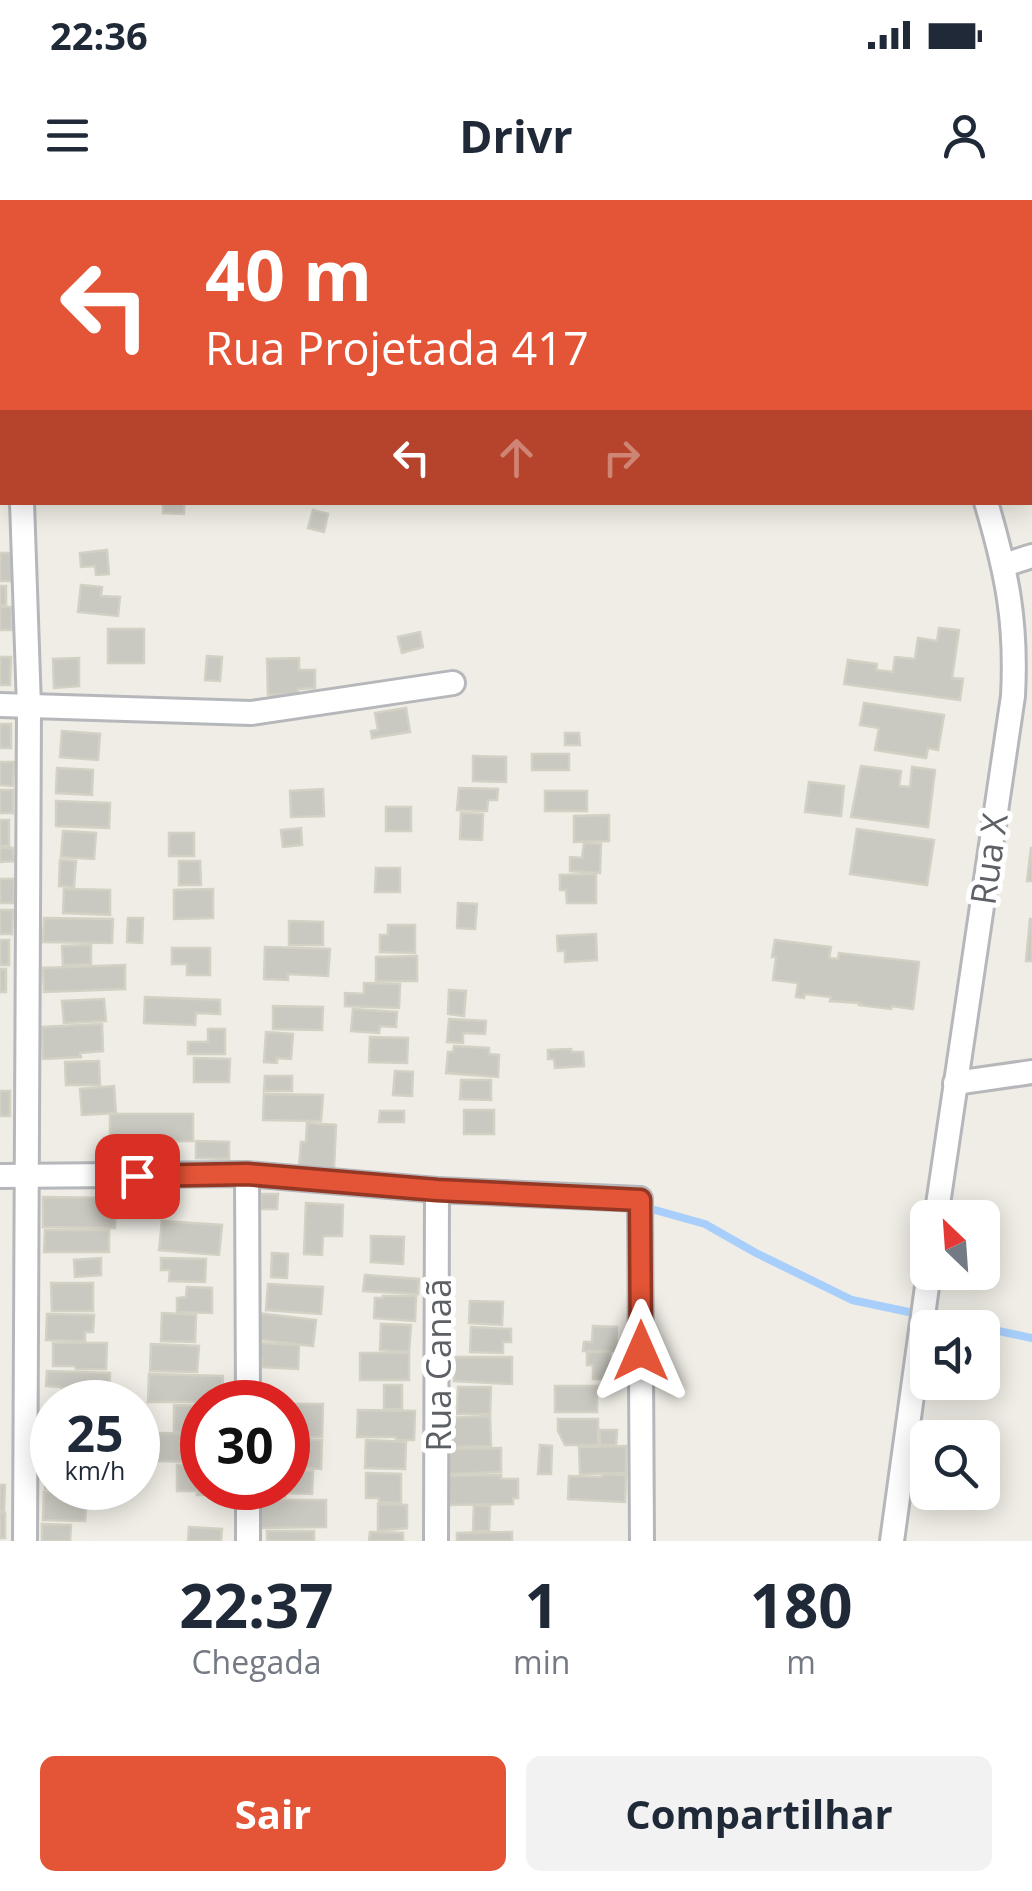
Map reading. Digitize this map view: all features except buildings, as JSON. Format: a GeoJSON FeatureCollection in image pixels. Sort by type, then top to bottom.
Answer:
{"type":"FeatureCollection","features":[{"type":"Feature","properties":{"kind":"street"},"geometry":{"type":"LineString","coordinates":[[22,505],[29,707],[25,1541]]}},
{"type":"Feature","properties":{"kind":"street","name":"Rua X"},"geometry":{"type":"LineString","coordinates":[[939,1200],[1013,696],[1011,603],[987,505]]}},
{"type":"Feature","properties":{"kind":"street"},"geometry":{"type":"LineString","coordinates":[[1004,565],[1032,556]]}},
{"type":"Feature","properties":{"kind":"street"},"geometry":{"type":"LineString","coordinates":[[0,706],[251,712],[453,683]]}},
{"type":"Feature","properties":{"kind":"street"},"geometry":{"type":"LineString","coordinates":[[956,1083],[1032,1072]]}},
{"type":"Feature","properties":{"kind":"street"},"geometry":{"type":"LineString","coordinates":[[247,1174],[248,1380]]}},
{"type":"Feature","properties":{"kind":"street"},"geometry":{"type":"LineString","coordinates":[[0,1176],[247,1174],[437,1190],[640,1200],[642,1541]]}},
{"type":"Feature","properties":{"kind":"street","name":"Rua Canaã"},"geometry":{"type":"LineString","coordinates":[[436,1541],[437,1190]]}},
{"type":"Feature","properties":{"kind":"street"},"geometry":{"type":"LineString","coordinates":[[892,1541],[926,1290]]}},
{"type":"Feature","properties":{"kind":"street"},"geometry":{"type":"LineString","coordinates":[[248,1510],[248,1541]]}},
{"type":"Feature","properties":{"kind":"waterway"},"geometry":{"type":"LineString","coordinates":[[655,1210],[705,1224],[852,1300],[1032,1338]]}},
{"type":"Feature","properties":{"kind":"route"},"geometry":{"type":"LineString","coordinates":[[137,1176],[247,1174],[437,1190],[640,1200],[641,1351]]}}]}
